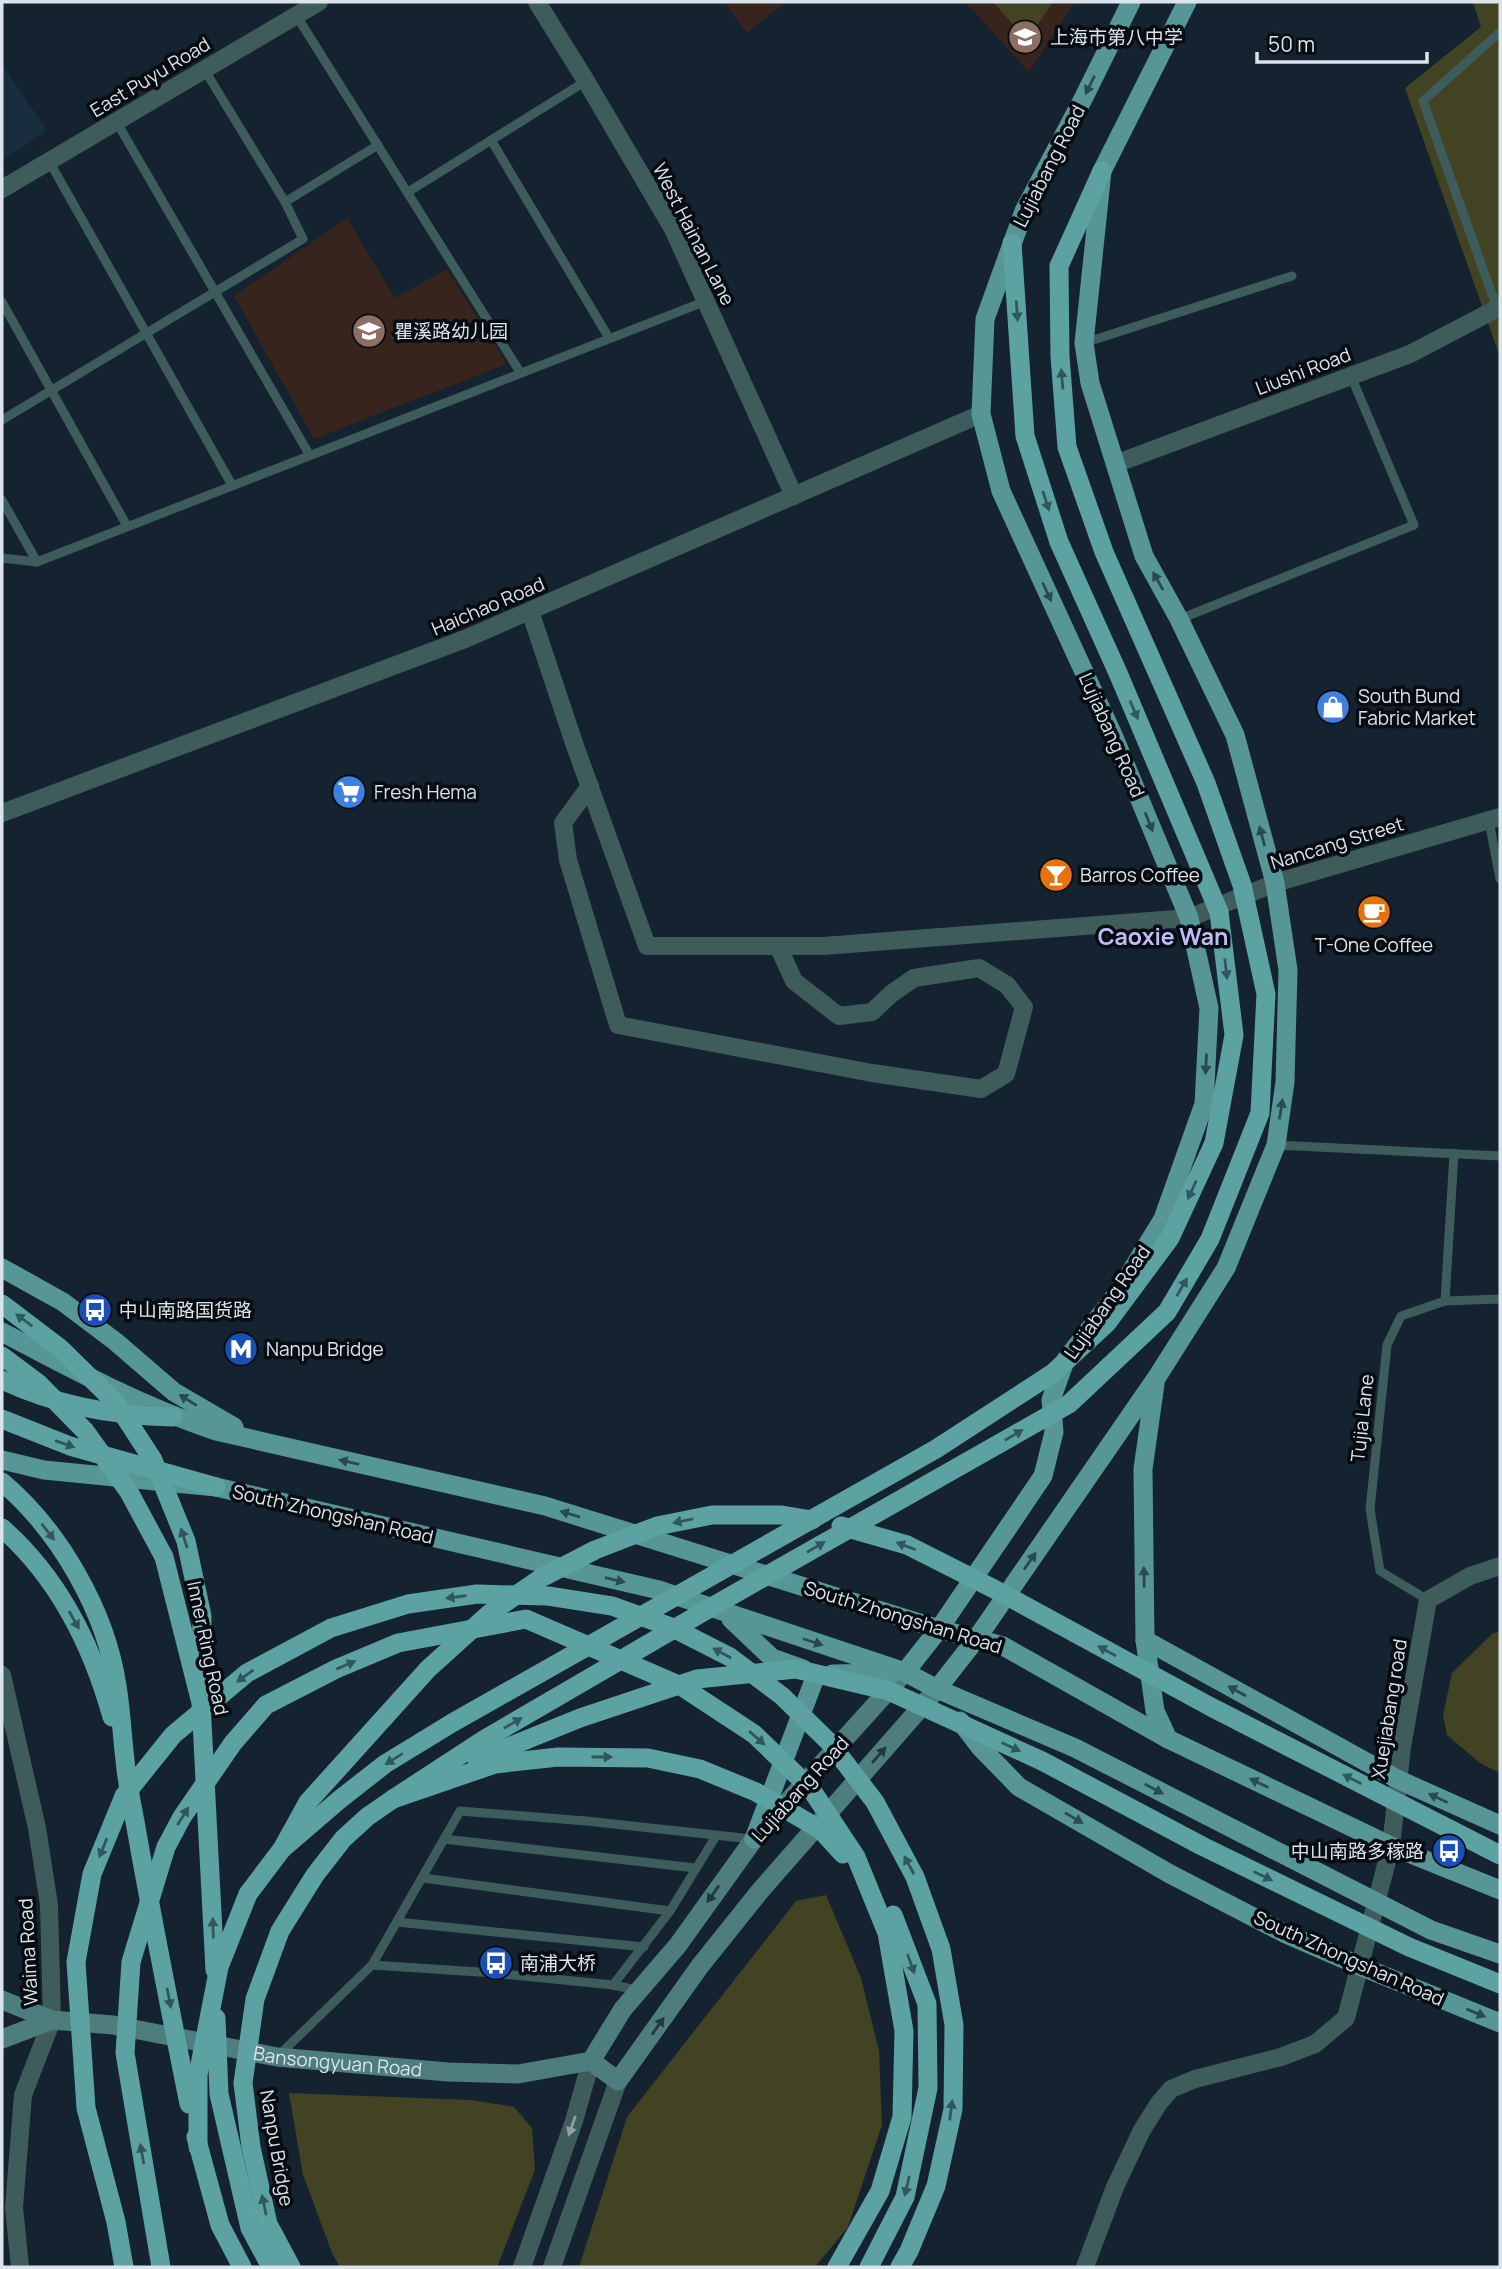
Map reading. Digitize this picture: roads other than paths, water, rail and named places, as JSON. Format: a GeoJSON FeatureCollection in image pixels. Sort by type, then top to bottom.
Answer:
{"type":"FeatureCollection","features":[{"type":"Feature","properties":{"kind":"highway"},"geometry":{"type":"LineString","coordinates":[[393,1799],[485,1739],[710,1607],[1069,1404],[1167,1312],[1210,1239],[1260,1113],[1266,994],[1242,885],[1206,783],[1104,552],[1067,447],[1060,356],[1059,266],[1102,172]]}},
{"type":"Feature","properties":{"kind":"highway"},"geometry":{"type":"LineString","coordinates":[[282,1849],[385,1764],[440,1730],[936,1449],[1053,1373],[1107,1323],[1170,1238],[1214,1143],[1234,1035],[1219,912],[1118,673],[1059,542],[1025,436],[1012,243]]}},
{"type":"Feature","properties":{"kind":"highway"},"geometry":{"type":"LineString","coordinates":[[2,1304],[60,1348],[116,1403],[153,1460],[186,1541],[202,1616],[201,1703]]}},
{"type":"Feature","properties":{"kind":"highway","name":"Inner Ring Road"},"geometry":{"type":"LineString","coordinates":[[2,1356],[38,1383],[85,1431],[129,1492],[164,1557],[201,1703],[210,1849],[219,2094],[250,2228],[271,2267]]}},
{"type":"Feature","properties":{"kind":"highway"},"geometry":{"type":"LineString","coordinates":[[2,1380],[45,1396],[96,1410],[173,1417]]}},
{"type":"Feature","properties":{"kind":"highway"},"geometry":{"type":"LineString","coordinates":[[2,1419],[70,1446],[216,1487]]}},
{"type":"Feature","properties":{"kind":"highway"},"geometry":{"type":"LineString","coordinates":[[2,1482],[33,1514],[67,1556],[99,1617],[117,1684],[125,1762],[198,2147],[220,2225],[242,2267]]}},
{"type":"Feature","properties":{"kind":"highway"},"geometry":{"type":"LineString","coordinates":[[198,2147],[198,2076],[219,1967],[248,1894],[282,1849],[308,1802],[428,1669],[490,1613],[541,1578],[594,1550],[657,1526],[712,1515],[782,1515],[836,1525],[907,1545],[1212,1707],[1500,1855]]}},
{"type":"Feature","properties":{"kind":"highway"},"geometry":{"type":"LineString","coordinates":[[2,1528],[46,1574],[73,1617],[92,1654],[125,1762]]}},
{"type":"Feature","properties":{"kind":"highway"},"geometry":{"type":"LineString","coordinates":[[124,2267],[116,2222],[86,2108],[76,1962],[92,1874],[124,1796],[173,1735],[247,1673],[331,1628],[408,1604],[477,1594],[548,1596],[612,1606],[671,1627],[730,1657],[782,1696],[830,1743],[875,1802],[920,1889],[941,1950],[954,2025],[953,2109],[936,2186],[900,2267]]}},
{"type":"Feature","properties":{"kind":"highway"},"geometry":{"type":"LineString","coordinates":[[162,2267],[125,2053],[131,1962],[166,1847],[182,1817],[233,1743],[266,1705],[336,1669],[398,1643],[526,1619],[681,1686],[754,1734],[811,1789],[856,1857],[887,1933],[894,1970],[904,2031],[902,2117],[880,2191],[837,2267]]}},
{"type":"Feature","properties":{"kind":"highway"},"geometry":{"type":"LineString","coordinates":[[393,1799],[502,1748],[580,1718],[697,1679],[796,1669],[889,1691],[1042,1761],[1202,1846],[1409,1947],[1500,1984]]}},
{"type":"Feature","properties":{"kind":"highway","name":"Nanpu Bridge"},"geometry":{"type":"LineString","coordinates":[[291,2267],[268,2224],[251,2147],[243,2083],[255,1999],[280,1931],[315,1875],[343,1839],[393,1799],[495,1763],[558,1757],[648,1758],[700,1769],[756,1792],[821,1830],[891,1909],[927,2004],[928,2088],[905,2197],[869,2267]]}},
{"type":"Feature","properties":{"kind":"main road","name":"Lujiabang Road"},"geometry":{"type":"LineString","coordinates":[[591,2061],[623,2008],[678,1945],[754,1839],[905,1672],[939,1629],[1042,1476],[1054,1432],[1051,1400],[1065,1361],[1119,1291],[1163,1219],[1204,1104],[1209,1008],[1189,918],[1113,735],[1001,491],[981,414],[985,318],[1012,243],[1024,211],[1131,2]]}},
{"type":"Feature","properties":{"kind":"main road","name":"Lujiabang Road"},"geometry":{"type":"LineString","coordinates":[[618,2081],[700,1966],[751,1902],[937,1689],[977,1637],[1157,1377],[1226,1268],[1276,1144],[1285,1082],[1288,970],[1275,883],[1235,735],[1179,619],[1144,556],[1090,383],[1084,343],[1102,172],[1187,2]]}},
{"type":"Feature","properties":{"kind":"main road","name":"South Zhongshan Road"},"geometry":{"type":"LineString","coordinates":[[2,1268],[63,1302],[87,1319],[174,1392],[269,1444]]}},
{"type":"Feature","properties":{"kind":"main road","name":"South Zhongshan Road"},"geometry":{"type":"LineString","coordinates":[[2,1332],[124,1395],[173,1417],[216,1431],[545,1506],[939,1629],[1003,1646],[1168,1739],[1391,1846],[1500,1890]]}},
{"type":"Feature","properties":{"kind":"main road"},"geometry":{"type":"LineString","coordinates":[[1157,1377],[1143,1469],[1145,1640],[1155,1711],[1168,1739]]}},
{"type":"Feature","properties":{"kind":"main road","name":"South Zhongshan Road"},"geometry":{"type":"LineString","coordinates":[[2,1460],[44,1470],[216,1487],[659,1590],[905,1672],[937,1689],[1075,1748],[1431,1930],[1500,1954]]}},
{"type":"Feature","properties":{"kind":"main road","name":"South Zhongshan Road"},"geometry":{"type":"LineString","coordinates":[[2,1474],[44,1470]]}},
{"type":"Feature","properties":{"kind":"main road"},"geometry":{"type":"LineString","coordinates":[[725,1614],[772,1658],[816,1675],[905,1672]]}},
{"type":"Feature","properties":{"kind":"main road"},"geometry":{"type":"LineString","coordinates":[[1145,1640],[1399,1780],[1500,1825]]}},
{"type":"Feature","properties":{"kind":"main road"},"geometry":{"type":"LineString","coordinates":[[754,1839],[816,1675]]}},
{"type":"Feature","properties":{"kind":"main road","name":"South Zhongshan Road"},"geometry":{"type":"LineString","coordinates":[[937,1689],[980,1748],[1020,1787],[1170,1874],[1286,1934],[1500,2023]]}},
{"type":"Feature","properties":{"kind":"main road","name":"Bansongyuan Road"},"geometry":{"type":"LineString","coordinates":[[2,2000],[52,2020],[113,2025],[277,2057],[448,2072],[518,2074],[591,2061]]}},
{"type":"Feature","properties":{"kind":"main road","name":"Bansongyuan Road"},"geometry":{"type":"LineString","coordinates":[[2,2039],[52,2020]]}},
{"type":"Feature","properties":{"kind":"main road"},"geometry":{"type":"LineString","coordinates":[[591,2061],[618,2081]]}},
{"type":"Feature","properties":{"kind":"street","name":"East Puyu Road"},"geometry":{"type":"LineString","coordinates":[[2,189],[319,2]]}},
{"type":"Feature","properties":{"kind":"street","name":"West Hainan Lane"},"geometry":{"type":"LineString","coordinates":[[537,2],[673,229],[794,496]]}},
{"type":"Feature","properties":{"kind":"street","name":"Liushi Road"},"geometry":{"type":"LineString","coordinates":[[1115,464],[1410,354],[1499,311]]}},
{"type":"Feature","properties":{"kind":"street","name":"Haichao Road"},"geometry":{"type":"LineString","coordinates":[[2,813],[453,644],[981,414]]}},
{"type":"Feature","properties":{"kind":"street"},"geometry":{"type":"LineString","coordinates":[[530,611],[590,786],[563,823],[568,860],[618,1026],[872,1073],[981,1089],[1006,1074],[1024,1007],[1007,985],[979,968],[914,978],[872,1012],[839,1016],[794,981],[778,946]]}},
{"type":"Feature","properties":{"kind":"street","name":"Nancang Street"},"geometry":{"type":"LineString","coordinates":[[590,786],[647,946],[823,946],[1189,918],[1275,883],[1494,819]]}},
{"type":"Feature","properties":{"kind":"street"},"geometry":{"type":"LineString","coordinates":[[1427,1600],[1470,1576],[1500,1566]]}},
{"type":"Feature","properties":{"kind":"street","name":"Xuejiabang road"},"geometry":{"type":"LineString","coordinates":[[1086,2267],[1115,2188],[1142,2130],[1171,2089],[1195,2079],[1281,2057],[1315,2044],[1346,2018],[1391,1846],[1402,1747],[1427,1600]]}},
{"type":"Feature","properties":{"kind":"street","name":"Waima Road"},"geometry":{"type":"LineString","coordinates":[[2,1675],[37,1828],[49,1905],[52,2020],[23,2095],[14,2207],[20,2267]]}},
{"type":"Feature","properties":{"kind":"street","name":"Lujiabang Road"},"geometry":{"type":"LineString","coordinates":[[522,2267],[574,2120],[591,2061]]}},
{"type":"Feature","properties":{"kind":"street","name":"Lujiabang Road"},"geometry":{"type":"LineString","coordinates":[[552,2267],[618,2081]]}},
{"type":"Feature","properties":{"kind":"lane"},"geometry":{"type":"LineString","coordinates":[[296,15],[520,372]]}},
{"type":"Feature","properties":{"kind":"lane"},"geometry":{"type":"LineString","coordinates":[[1499,311],[1423,101],[1500,32]]}},
{"type":"Feature","properties":{"kind":"lane"},"geometry":{"type":"LineString","coordinates":[[2,420],[303,239],[285,202],[204,69]]}},
{"type":"Feature","properties":{"kind":"lane"},"geometry":{"type":"LineString","coordinates":[[408,191],[586,81]]}},
{"type":"Feature","properties":{"kind":"lane"},"geometry":{"type":"LineString","coordinates":[[117,121],[309,454]]}},
{"type":"Feature","properties":{"kind":"lane"},"geometry":{"type":"LineString","coordinates":[[491,141],[609,338]]}},
{"type":"Feature","properties":{"kind":"lane"},"geometry":{"type":"LineString","coordinates":[[285,202],[378,145]]}},
{"type":"Feature","properties":{"kind":"lane"},"geometry":{"type":"LineString","coordinates":[[49,161],[232,485]]}},
{"type":"Feature","properties":{"kind":"lane"},"geometry":{"type":"LineString","coordinates":[[1084,343],[1292,276]]}},
{"type":"Feature","properties":{"kind":"lane"},"geometry":{"type":"LineString","coordinates":[[2,558],[37,562],[705,301]]}},
{"type":"Feature","properties":{"kind":"lane"},"geometry":{"type":"LineString","coordinates":[[2,302],[127,526]]}},
{"type":"Feature","properties":{"kind":"lane"},"geometry":{"type":"LineString","coordinates":[[1179,619],[1414,525],[1351,376]]}},
{"type":"Feature","properties":{"kind":"lane"},"geometry":{"type":"LineString","coordinates":[[2,500],[37,562]]}},
{"type":"Feature","properties":{"kind":"lane"},"geometry":{"type":"LineString","coordinates":[[1494,819],[1500,879]]}},
{"type":"Feature","properties":{"kind":"lane"},"geometry":{"type":"LineString","coordinates":[[1276,1144],[1500,1156]]}},
{"type":"Feature","properties":{"kind":"lane"},"geometry":{"type":"LineString","coordinates":[[1445,1301],[1454,1153]]}},
{"type":"Feature","properties":{"kind":"lane","name":"Tujia Lane"},"geometry":{"type":"LineString","coordinates":[[1427,1600],[1380,1572],[1370,1509],[1387,1345],[1401,1316],[1445,1301],[1500,1299]]}},
{"type":"Feature","properties":{"kind":"lane"},"geometry":{"type":"LineString","coordinates":[[277,2057],[372,1965],[460,1811],[754,1839]]}},
{"type":"Feature","properties":{"kind":"lane"},"geometry":{"type":"LineString","coordinates":[[613,1985],[644,1948],[716,1836]]}},
{"type":"Feature","properties":{"kind":"lane"},"geometry":{"type":"LineString","coordinates":[[444,1839],[695,1868]]}},
{"type":"Feature","properties":{"kind":"lane"},"geometry":{"type":"LineString","coordinates":[[423,1878],[670,1910]]}},
{"type":"Feature","properties":{"kind":"lane"},"geometry":{"type":"LineString","coordinates":[[397,1922],[644,1948]]}},
{"type":"Feature","properties":{"kind":"lane"},"geometry":{"type":"LineString","coordinates":[[372,1965],[494,1973],[613,1985],[639,1991]]}},
{"type":"Feature","properties":{"kind":"place","name":"上海市第八中学"},"geometry":{"type":"Point","coordinates":[1025,37]}},
{"type":"Feature","properties":{"kind":"place","name":"瞿溪路幼儿园"},"geometry":{"type":"Point","coordinates":[369,331]}},
{"type":"Feature","properties":{"kind":"place","name":"South Bund Fabric Market"},"geometry":{"type":"Point","coordinates":[1333,707]}},
{"type":"Feature","properties":{"kind":"place","name":"Fresh Hema"},"geometry":{"type":"Point","coordinates":[349,792]}},
{"type":"Feature","properties":{"kind":"place","name":"Barros Coffee"},"geometry":{"type":"Point","coordinates":[1056,875]}},
{"type":"Feature","properties":{"kind":"place","name":"T-One Coffee"},"geometry":{"type":"Point","coordinates":[1374,912]}},
{"type":"Feature","properties":{"kind":"place","name":"中山南路国货路"},"geometry":{"type":"Point","coordinates":[95,1310]}},
{"type":"Feature","properties":{"kind":"place","name":"Nanpu Bridge"},"geometry":{"type":"Point","coordinates":[241,1349]}},
{"type":"Feature","properties":{"kind":"place","name":"中山南路多稼路"},"geometry":{"type":"Point","coordinates":[1449,1851]}},
{"type":"Feature","properties":{"kind":"place","name":"南浦大桥"},"geometry":{"type":"Point","coordinates":[496,1963]}},
{"type":"Feature","properties":{"kind":"district","name":"Caoxie Wan"},"geometry":{"type":"Point","coordinates":[1163,937]}}]}
